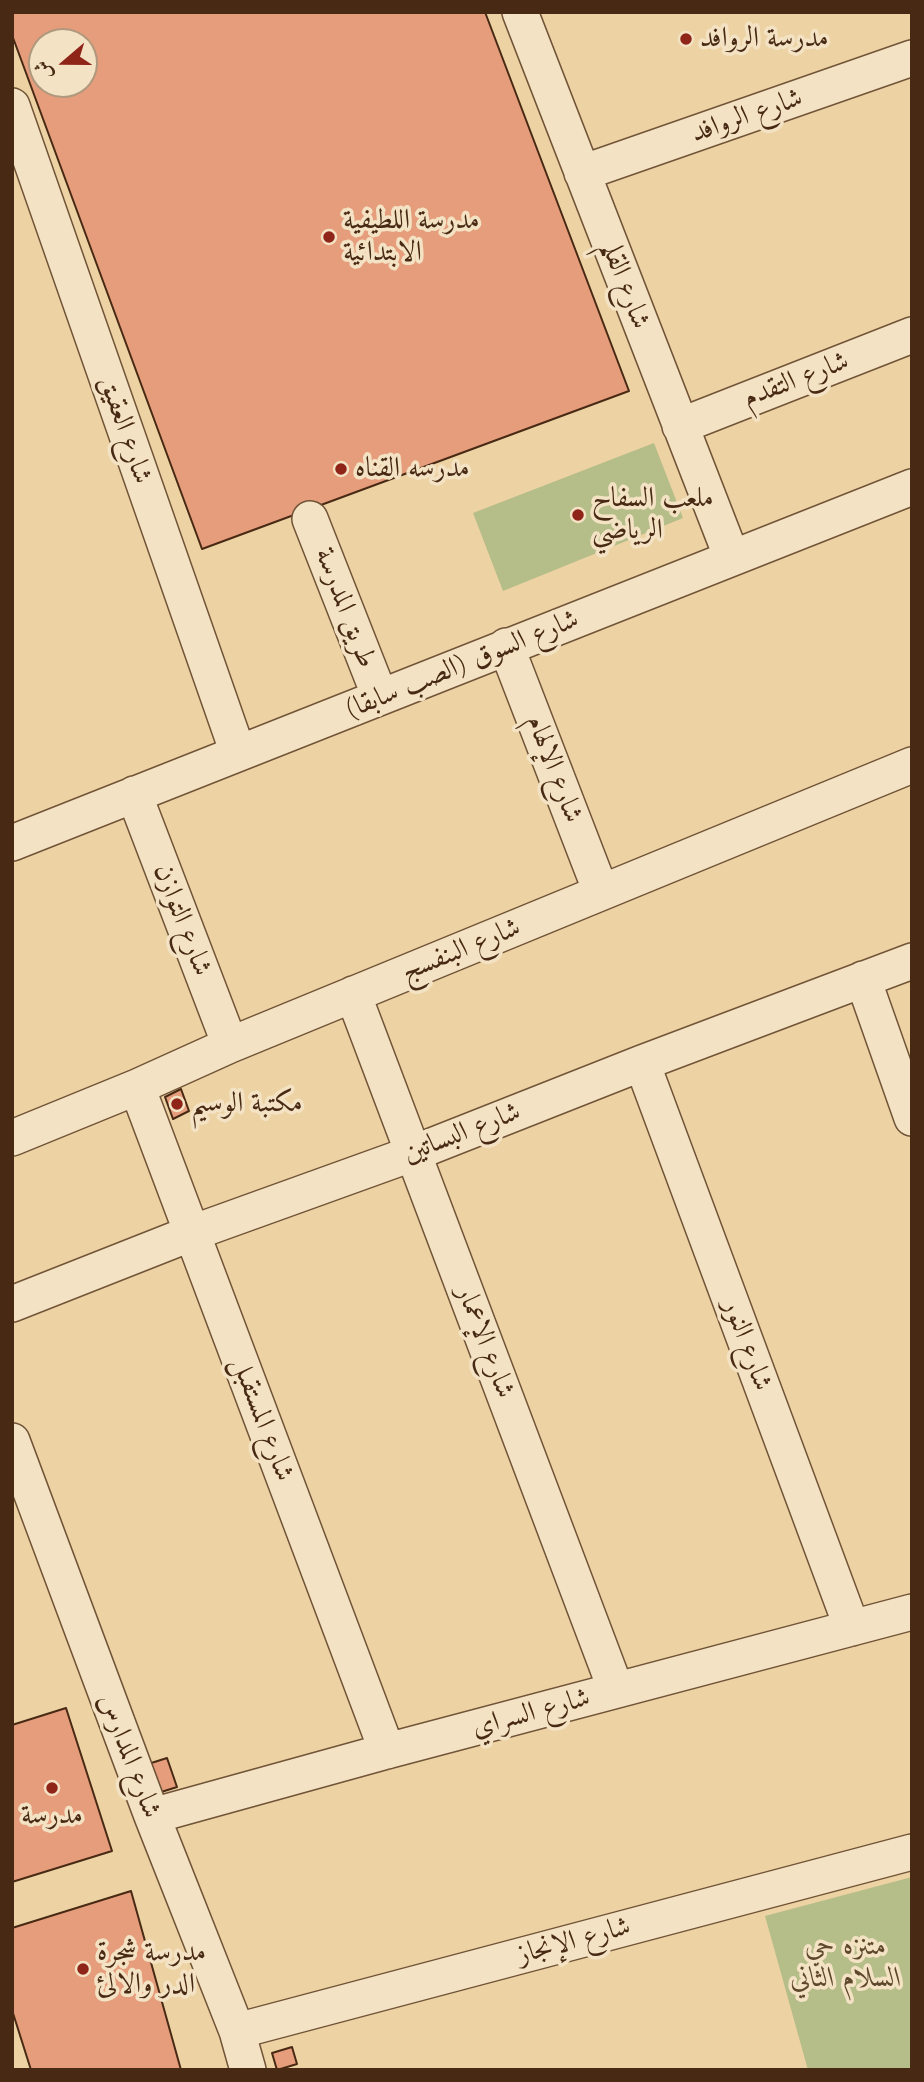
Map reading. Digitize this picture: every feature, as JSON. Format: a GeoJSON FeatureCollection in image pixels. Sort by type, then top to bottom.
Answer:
{"type":"FeatureCollection","features":[{"type":"Feature","properties":{"kind":"street","name":"شارع القلم"},"geometry":{"type":"LineString","coordinates":[[520,12],[732,558]]}},
{"type":"Feature","properties":{"kind":"street","name":"شارع الروافد"},"geometry":{"type":"LineString","coordinates":[[582,173],[912,58]]}},
{"type":"Feature","properties":{"kind":"street","name":"شارع العقيق"},"geometry":{"type":"LineString","coordinates":[[12,106],[238,753]]}},
{"type":"Feature","properties":{"kind":"street","name":"شارع التقدم"},"geometry":{"type":"LineString","coordinates":[[680,426],[912,335]]}},
{"type":"Feature","properties":{"kind":"street","name":"شارع السوق (الصب سابقا)"},"geometry":{"type":"LineString","coordinates":[[13,839],[134,794],[912,487]]}},
{"type":"Feature","properties":{"kind":"street","name":"طريق المدرسة"},"geometry":{"type":"LineString","coordinates":[[310,519],[380,697]]}},
{"type":"Feature","properties":{"kind":"street","name":"شارع الإلهام"},"geometry":{"type":"LineString","coordinates":[[506,646],[601,892]]}},
{"type":"Feature","properties":{"kind":"street","name":"شارع البنفسج"},"geometry":{"type":"LineString","coordinates":[[12,1138],[137,1087],[230,1045],[912,765]]}},
{"type":"Feature","properties":{"kind":"street","name":"شارع التوازن"},"geometry":{"type":"LineString","coordinates":[[134,794],[230,1045]]}},
{"type":"Feature","properties":{"kind":"street","name":"شارع البساتين"},"geometry":{"type":"LineString","coordinates":[[12,1304],[192,1233],[414,1153],[912,961]]}},
{"type":"Feature","properties":{"kind":"street"},"geometry":{"type":"LineString","coordinates":[[863,979],[912,1118]]}},
{"type":"Feature","properties":{"kind":"street","name":"شارع الإعمار"},"geometry":{"type":"LineString","coordinates":[[354,994],[616,1690]]}},
{"type":"Feature","properties":{"kind":"street","name":"شارع النور"},"geometry":{"type":"LineString","coordinates":[[642,1063],[852,1628]]}},
{"type":"Feature","properties":{"kind":"street","name":"شارع المستقبل"},"geometry":{"type":"LineString","coordinates":[[137,1087],[387,1751]]}},
{"type":"Feature","properties":{"kind":"street","name":"شارع المدارس"},"geometry":{"type":"LineString","coordinates":[[12,1441],[152,1816],[237,2031],[248,2070]]}},
{"type":"Feature","properties":{"kind":"street","name":"شارع السراي"},"geometry":{"type":"LineString","coordinates":[[152,1816],[912,1612]]}},
{"type":"Feature","properties":{"kind":"street","name":"شارع الإنجاز"},"geometry":{"type":"LineString","coordinates":[[237,2031],[912,1852]]}},
{"type":"Feature","properties":{"kind":"green space","name":"ملعب السفاح الرياضي"},"geometry":{"type":"Polygon","coordinates":[[[654,443],[683,518],[503,591],[473,513],[654,443]]]}},
{"type":"Feature","properties":{"kind":"green space","name":"متنزه حي السلام الثاني"},"geometry":{"type":"Polygon","coordinates":[[[912,1877],[912,2067],[901,2070],[808,2070],[765,1916],[912,1877]]]}},
{"type":"Feature","properties":{"kind":"building","name":"مدرسة اللطيفية الابتدائية"},"geometry":{"type":"Polygon","coordinates":[[[12,12],[485,12],[629,391],[202,549],[35,98],[98,98],[98,28],[28,28],[28,78],[12,35],[12,12]]]}},
{"type":"Feature","properties":{"kind":"building","name":"مكتبة الوسيم"},"geometry":{"type":"Polygon","coordinates":[[[181,1089],[189,1111],[173,1119],[165,1097],[181,1089]]]}},
{"type":"Feature","properties":{"kind":"building","name":"مدرسة"},"geometry":{"type":"Polygon","coordinates":[[[66,1708],[112,1851],[12,1882],[12,1725],[66,1708]]]}},
{"type":"Feature","properties":{"kind":"building"},"geometry":{"type":"Polygon","coordinates":[[[167,1758],[177,1787],[155,1794],[145,1765],[167,1758]]]}},
{"type":"Feature","properties":{"kind":"building","name":"مدرسة شجرة الدر والالئ"},"geometry":{"type":"Polygon","coordinates":[[[131,1891],[181,2070],[31,2070],[12,2010],[12,1928],[131,1891]]]}},
{"type":"Feature","properties":{"kind":"building"},"geometry":{"type":"Polygon","coordinates":[[[292,2047],[297,2064],[277,2070],[272,2053],[292,2047]]]}},
{"type":"Feature","properties":{"kind":"place","name":"مدرسة الروافد"},"geometry":{"type":"Point","coordinates":[686,39]}},
{"type":"Feature","properties":{"kind":"place","name":"مدرسة اللطيفية الابتدائية"},"geometry":{"type":"Point","coordinates":[329,237]}},
{"type":"Feature","properties":{"kind":"place","name":"مدرسه القناه"},"geometry":{"type":"Point","coordinates":[341,469]}},
{"type":"Feature","properties":{"kind":"place","name":"ملعب السفاح الرياضي"},"geometry":{"type":"Point","coordinates":[578,515]}},
{"type":"Feature","properties":{"kind":"place","name":"مكتبة الوسيم"},"geometry":{"type":"Point","coordinates":[177,1104]}},
{"type":"Feature","properties":{"kind":"place","name":"مدرسة"},"geometry":{"type":"Point","coordinates":[52,1788]}},
{"type":"Feature","properties":{"kind":"place","name":"مدرسة شجرة الدر والالئ"},"geometry":{"type":"Point","coordinates":[83,1969]}}]}
